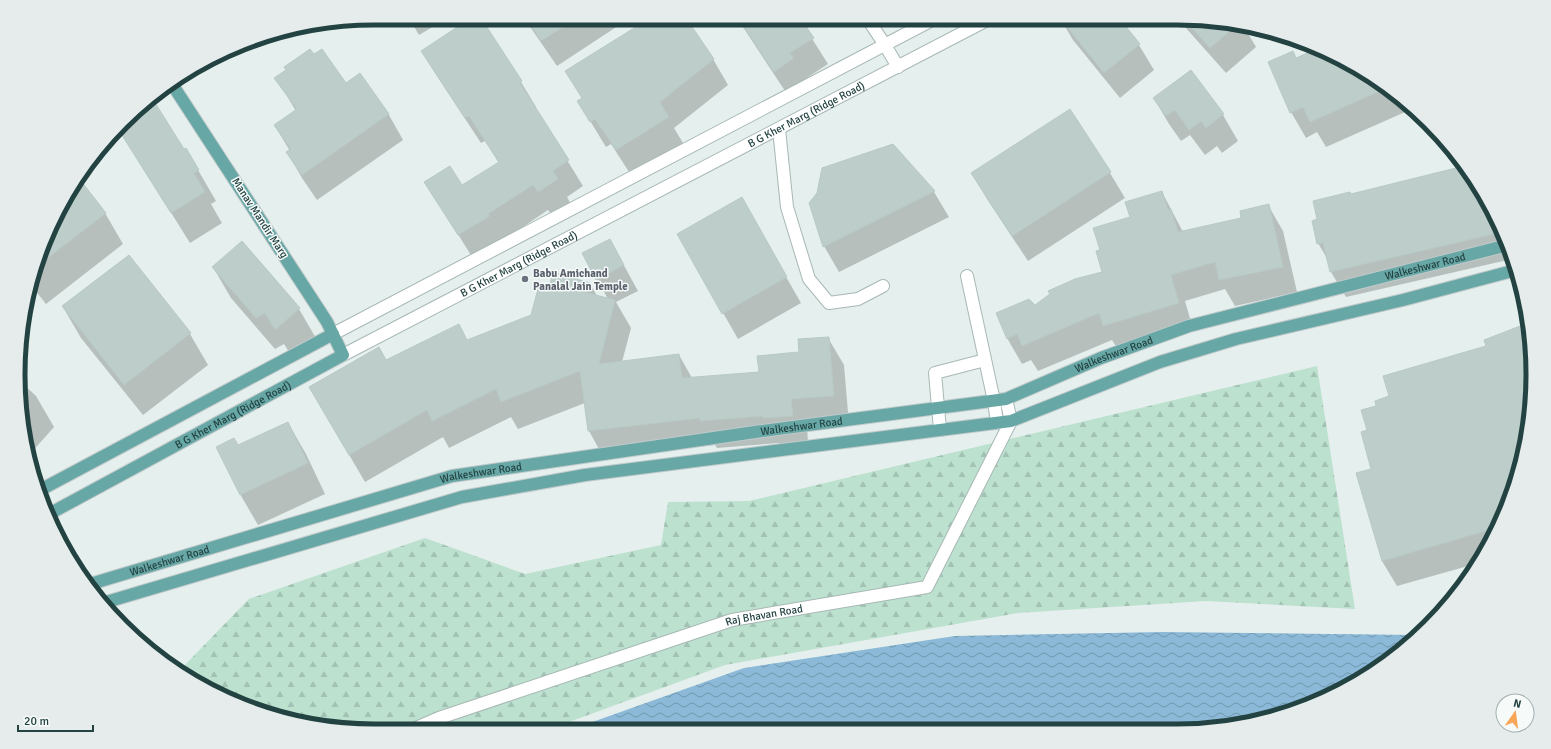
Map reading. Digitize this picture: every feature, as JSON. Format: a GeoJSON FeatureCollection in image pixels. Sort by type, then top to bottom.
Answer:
{"type":"FeatureCollection","features":[{"type":"Feature","properties":{"kind":"main road","name":"Manav Mandir Marg"},"geometry":{"type":"LineString","coordinates":[[175,88],[327,322],[343,355]]}},
{"type":"Feature","properties":{"kind":"main road","name":"Walkeshwar Road"},"geometry":{"type":"LineString","coordinates":[[94,583],[452,476],[762,431],[1006,399],[1101,358],[1189,326],[1501,247]]}},
{"type":"Feature","properties":{"kind":"main road","name":"Walkeshwar Road"},"geometry":{"type":"LineString","coordinates":[[109,601],[462,497],[585,475],[1011,421],[1160,362],[1236,339],[1403,300],[1510,272]]}},
{"type":"Feature","properties":{"kind":"main road"},"geometry":{"type":"LineString","coordinates":[[44,488],[333,334]]}},
{"type":"Feature","properties":{"kind":"main road","name":"B G Kher Marg (Ridge Road)"},"geometry":{"type":"LineString","coordinates":[[54,512],[343,355]]}},
{"type":"Feature","properties":{"kind":"street"},"geometry":{"type":"LineString","coordinates":[[872,25],[886,44],[898,67]]}},
{"type":"Feature","properties":{"kind":"street"},"geometry":{"type":"LineString","coordinates":[[333,334],[923,25]]}},
{"type":"Feature","properties":{"kind":"street","name":"B G Kher Marg (Ridge Road)"},"geometry":{"type":"LineString","coordinates":[[343,355],[978,25]]}},
{"type":"Feature","properties":{"kind":"street"},"geometry":{"type":"LineString","coordinates":[[779,129],[787,208],[809,279],[829,303],[858,299],[883,286]]}},
{"type":"Feature","properties":{"kind":"street"},"geometry":{"type":"LineString","coordinates":[[967,276],[994,401],[997,423]]}},
{"type":"Feature","properties":{"kind":"street"},"geometry":{"type":"LineString","coordinates":[[940,430],[935,373],[985,360]]}},
{"type":"Feature","properties":{"kind":"street"},"geometry":{"type":"LineString","coordinates":[[1006,399],[1011,421]]}},
{"type":"Feature","properties":{"kind":"street","name":"Raj Bhavan Road"},"geometry":{"type":"LineString","coordinates":[[425,724],[439,718],[732,620],[927,587],[1011,421]]}},
{"type":"Feature","properties":{"kind":"green space"},"geometry":{"type":"Polygon","coordinates":[[[1317,366],[1355,609],[1206,601],[1018,613],[725,665],[563,724],[374,724],[329,721],[284,712],[262,705],[220,688],[183,667],[249,599],[425,538],[525,574],[661,545],[668,502],[749,501],[1317,366]]]}},
{"type":"Feature","properties":{"kind":"water"},"geometry":{"type":"Polygon","coordinates":[[[1163,632],[1409,635],[1371,665],[1331,688],[1267,712],[1222,721],[1176,724],[587,724],[744,668],[955,636],[1163,632]]]}},
{"type":"Feature","properties":{"kind":"building"},"geometry":{"type":"Polygon","coordinates":[[[460,25],[486,25],[522,81],[520,83],[569,160],[553,171],[558,179],[538,192],[533,185],[488,214],[490,216],[458,235],[424,182],[450,166],[462,185],[499,162],[469,116],[465,118],[421,51],[460,25]]]}},
{"type":"Feature","properties":{"kind":"building"},"geometry":{"type":"Polygon","coordinates":[[[531,25],[566,25],[541,41],[531,25]]]}},
{"type":"Feature","properties":{"kind":"building"},"geometry":{"type":"Polygon","coordinates":[[[639,25],[691,25],[714,59],[660,102],[669,117],[616,150],[595,119],[590,122],[577,101],[582,98],[565,71],[639,25]]]}},
{"type":"Feature","properties":{"kind":"building"},"geometry":{"type":"Polygon","coordinates":[[[743,25],[805,25],[814,38],[790,53],[794,58],[774,72],[743,25]]]}},
{"type":"Feature","properties":{"kind":"building"},"geometry":{"type":"Polygon","coordinates":[[[1066,25],[1125,25],[1140,44],[1104,73],[1066,25]]]}},
{"type":"Feature","properties":{"kind":"building"},"geometry":{"type":"Polygon","coordinates":[[[1190,26],[1231,30],[1210,48],[1190,26]]]}},
{"type":"Feature","properties":{"kind":"building"},"geometry":{"type":"Polygon","coordinates":[[[310,49],[314,54],[322,49],[346,83],[360,73],[389,114],[302,175],[286,152],[291,149],[274,125],[297,109],[274,78],[286,70],[284,67],[310,49]]]}},
{"type":"Feature","properties":{"kind":"building"},"geometry":{"type":"Polygon","coordinates":[[[1293,51],[1296,58],[1310,52],[1351,72],[1381,91],[1310,122],[1303,107],[1290,113],[1268,62],[1293,51]]]}},
{"type":"Feature","properties":{"kind":"building"},"geometry":{"type":"Polygon","coordinates":[[[1191,70],[1224,114],[1206,128],[1201,121],[1189,130],[1175,110],[1166,116],[1153,98],[1191,70]]]}},
{"type":"Feature","properties":{"kind":"building"},"geometry":{"type":"Polygon","coordinates":[[[155,103],[199,170],[194,173],[205,192],[171,213],[121,134],[155,103]]]}},
{"type":"Feature","properties":{"kind":"building"},"geometry":{"type":"Polygon","coordinates":[[[1070,109],[1111,172],[1012,236],[971,173],[1070,109]]]}},
{"type":"Feature","properties":{"kind":"building"},"geometry":{"type":"Polygon","coordinates":[[[893,144],[935,191],[823,247],[809,203],[817,193],[822,168],[893,144]]]}},
{"type":"Feature","properties":{"kind":"building"},"geometry":{"type":"Polygon","coordinates":[[[1458,167],[1479,200],[1496,234],[1330,272],[1323,243],[1317,244],[1312,221],[1317,219],[1313,201],[1350,192],[1351,194],[1458,167]]]}},
{"type":"Feature","properties":{"kind":"building"},"geometry":{"type":"Polygon","coordinates":[[[82,183],[106,213],[45,260],[61,220],[82,183]]]}},
{"type":"Feature","properties":{"kind":"building"},"geometry":{"type":"Polygon","coordinates":[[[1162,191],[1168,210],[1171,209],[1178,232],[1241,218],[1240,211],[1269,204],[1283,267],[1219,280],[1215,262],[1171,275],[1179,303],[1103,326],[1099,313],[1022,346],[1017,334],[1007,339],[996,313],[1029,299],[1035,305],[1050,294],[1048,291],[1075,279],[1102,272],[1096,251],[1100,250],[1093,228],[1130,217],[1125,202],[1162,191]]]}},
{"type":"Feature","properties":{"kind":"building"},"geometry":{"type":"Polygon","coordinates":[[[742,197],[787,277],[722,314],[677,234],[742,197]]]}},
{"type":"Feature","properties":{"kind":"building"},"geometry":{"type":"Polygon","coordinates":[[[610,239],[624,265],[596,280],[582,253],[610,239]]]}},
{"type":"Feature","properties":{"kind":"building"},"geometry":{"type":"Polygon","coordinates":[[[242,241],[300,308],[275,330],[265,313],[256,318],[212,267],[242,241]]]}},
{"type":"Feature","properties":{"kind":"building"},"geometry":{"type":"Polygon","coordinates":[[[129,255],[191,333],[124,385],[62,306],[129,255]]]}},
{"type":"Feature","properties":{"kind":"building"},"geometry":{"type":"Polygon","coordinates":[[[553,272],[590,283],[576,290],[615,300],[599,364],[679,354],[682,378],[759,372],[757,356],[799,352],[798,339],[829,337],[834,396],[791,399],[793,416],[763,418],[763,416],[700,421],[700,418],[588,431],[580,371],[501,402],[496,389],[432,421],[427,410],[349,455],[309,387],[379,347],[386,360],[459,324],[467,340],[531,315],[539,285],[549,288],[553,272]]]}},
{"type":"Feature","properties":{"kind":"building"},"geometry":{"type":"Polygon","coordinates":[[[1522,325],[1526,374],[1523,420],[1514,465],[1490,529],[1382,561],[1356,473],[1371,469],[1361,432],[1367,430],[1361,410],[1376,406],[1375,401],[1389,396],[1383,376],[1486,346],[1484,340],[1522,325]]]}},
{"type":"Feature","properties":{"kind":"building"},"geometry":{"type":"Polygon","coordinates":[[[288,422],[308,463],[240,495],[216,447],[234,438],[238,445],[288,422]]]}},
{"type":"Feature","properties":{"kind":"place","name":"Babu Amichand Panalal Jain Temple"},"geometry":{"type":"Point","coordinates":[525,279]}}]}
